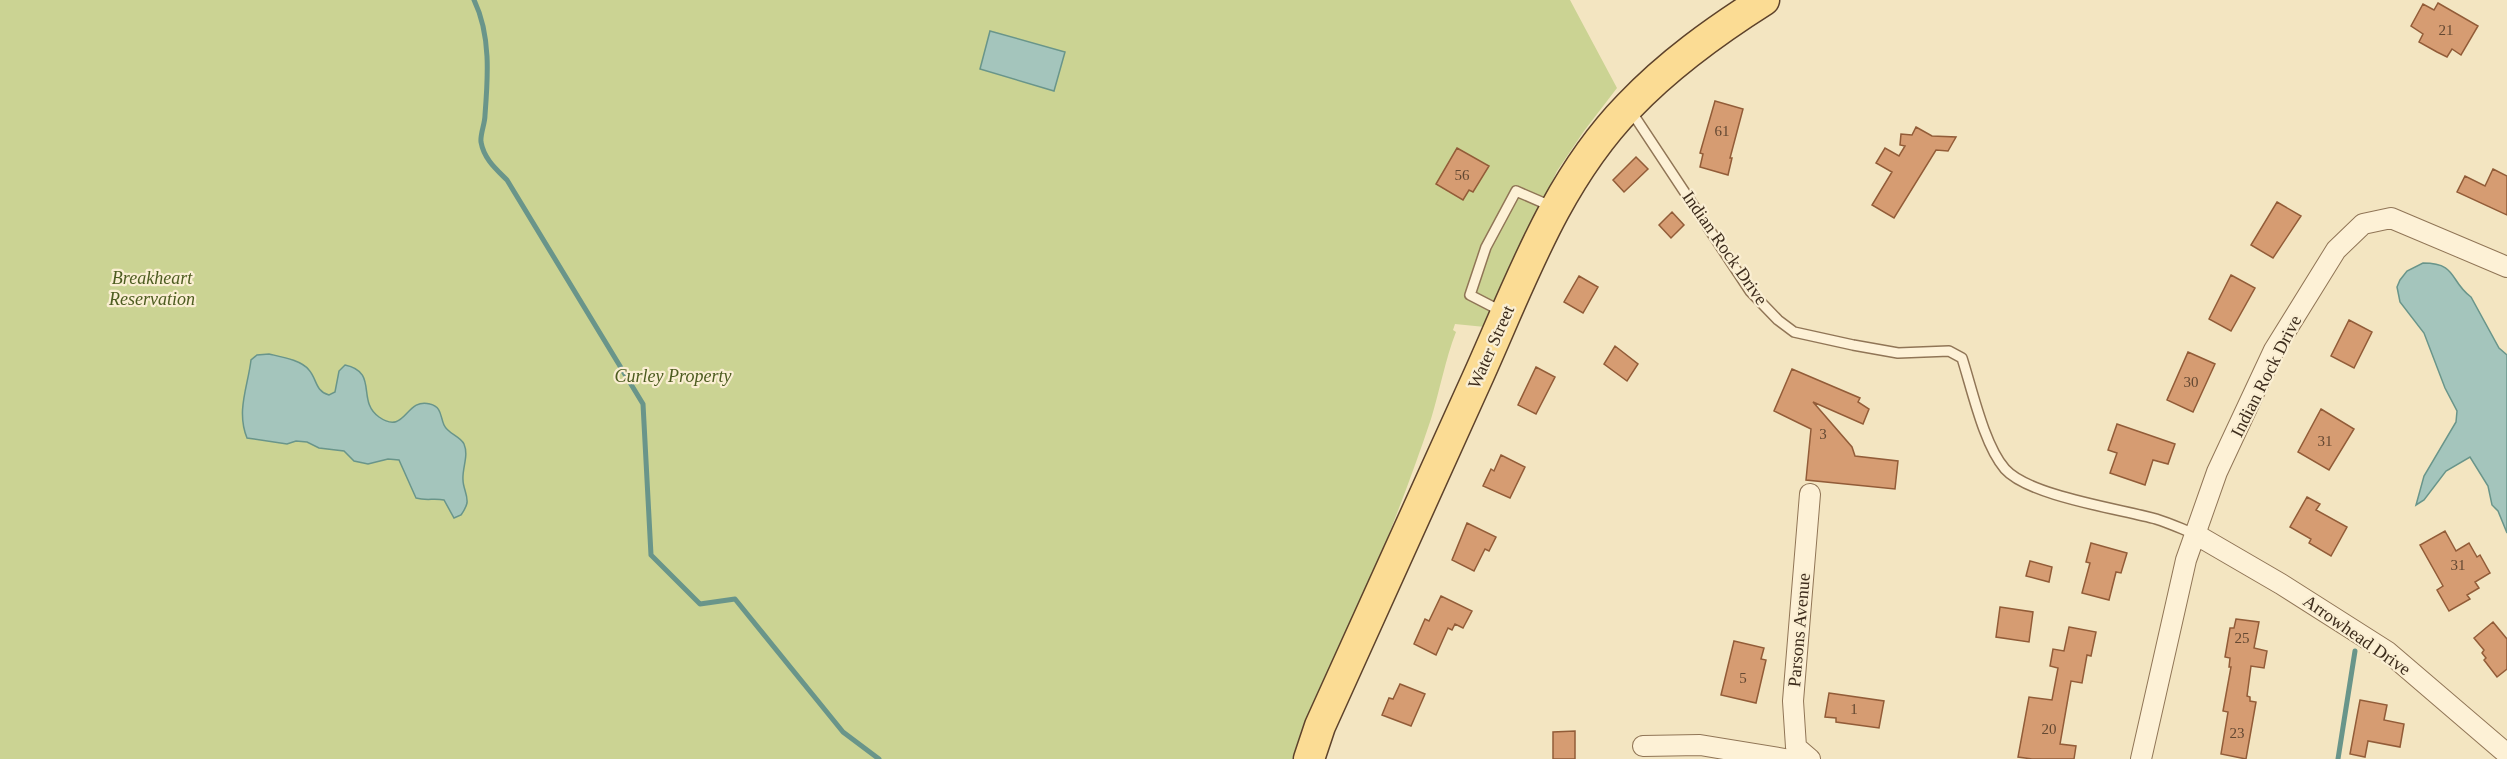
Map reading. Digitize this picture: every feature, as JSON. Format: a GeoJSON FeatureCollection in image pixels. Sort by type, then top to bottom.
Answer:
{"type":"FeatureCollection","features":[{"type":"Feature","properties":{"kind":"main road","name":"Water Street"},"geometry":{"type":"LineString","coordinates":[[1309,759],[1320,726],[1555,208],[1586,160],[1628,106],[1691,49],[1764,0]]}},
{"type":"Feature","properties":{"kind":"street","name":"Indian Rock Drive"},"geometry":{"type":"LineString","coordinates":[[2140,759],[2186,560],[2217,472],[2274,350],[2336,250],[2363,224],[2391,218],[2507,267]]}},
{"type":"Feature","properties":{"kind":"street","name":"Parsons Avenue"},"geometry":{"type":"LineString","coordinates":[[1810,494],[1792,701],[1796,747],[1810,759]]}},
{"type":"Feature","properties":{"kind":"street","name":"Arrowhead Drive"},"geometry":{"type":"LineString","coordinates":[[2195,534],[2281,584],[2388,652],[2507,753]]}},
{"type":"Feature","properties":{"kind":"street"},"geometry":{"type":"LineString","coordinates":[[1643,746],[1700,745],[1785,759]]}},
{"type":"Feature","properties":{"kind":"lane","name":"Indian Rock Drive"},"geometry":{"type":"LineString","coordinates":[[1628,106],[1750,291],[1778,320],[1794,332],[1853,345],[1898,353],[1949,351],[1962,358],[1993,450],[2006,470],[2024,482],[2063,496],[2159,520],[2195,534]]}},
{"type":"Feature","properties":{"kind":"lane"},"geometry":{"type":"LineString","coordinates":[[1506,314],[1470,295],[1486,247],[1516,191],[1555,208]]}},
{"type":"Feature","properties":{"kind":"green space","name":"Curley Property"},"geometry":{"type":"Polygon","coordinates":[[[0,0],[1570,0],[1617,88],[1557,171],[1485,327],[1455,324],[1453,330],[1456,332],[1431,419],[1400,505],[1349,633],[1294,759],[0,759],[0,0]]]}},
{"type":"Feature","properties":{"kind":"water"},"geometry":{"type":"Polygon","coordinates":[[[990,31],[1065,52],[1054,91],[980,69],[990,31]]]}},
{"type":"Feature","properties":{"kind":"water"},"geometry":{"type":"Polygon","coordinates":[[[2423,263],[2442,266],[2452,274],[2471,297],[2499,348],[2507,355],[2507,533],[2498,511],[2492,505],[2488,486],[2470,457],[2446,471],[2424,500],[2416,505],[2424,476],[2456,422],[2457,411],[2445,388],[2424,333],[2400,302],[2397,287],[2400,280],[2407,271],[2423,263]]]}},
{"type":"Feature","properties":{"kind":"water"},"geometry":{"type":"Polygon","coordinates":[[[269,354],[291,359],[306,367],[312,373],[321,391],[329,395],[335,392],[339,371],[345,365],[355,369],[365,380],[372,410],[388,422],[395,422],[422,403],[437,407],[448,431],[462,441],[465,448],[463,480],[467,503],[461,515],[454,518],[444,500],[416,498],[399,460],[388,459],[368,464],[354,461],[344,451],[319,448],[307,442],[296,441],[287,444],[247,438],[243,408],[251,360],[257,355],[269,354]]]}},
{"type":"Feature","properties":{"kind":"building"},"geometry":{"type":"Polygon","coordinates":[[[2438,3],[2478,26],[2461,55],[2452,49],[2447,57],[2419,42],[2423,34],[2411,26],[2423,4],[2434,10],[2438,3]]]}},
{"type":"Feature","properties":{"kind":"building"},"geometry":{"type":"Polygon","coordinates":[[[1715,101],[1743,109],[1730,158],[1732,158],[1728,175],[1700,167],[1703,154],[1700,153],[1715,101]]]}},
{"type":"Feature","properties":{"kind":"building"},"geometry":{"type":"Polygon","coordinates":[[[1916,127],[1932,136],[1956,137],[1948,151],[1936,150],[1894,218],[1872,205],[1892,172],[1876,163],[1885,148],[1899,156],[1905,146],[1900,145],[1901,134],[1912,135],[1916,127]]]}},
{"type":"Feature","properties":{"kind":"building"},"geometry":{"type":"Polygon","coordinates":[[[1457,148],[1489,166],[1473,192],[1469,190],[1463,200],[1436,184],[1457,148]]]}},
{"type":"Feature","properties":{"kind":"building"},"geometry":{"type":"Polygon","coordinates":[[[1636,157],[1648,169],[1624,192],[1613,180],[1636,157]]]}},
{"type":"Feature","properties":{"kind":"building"},"geometry":{"type":"Polygon","coordinates":[[[2493,169],[2507,176],[2507,215],[2457,192],[2465,176],[2485,186],[2493,169]]]}},
{"type":"Feature","properties":{"kind":"building"},"geometry":{"type":"Polygon","coordinates":[[[2277,202],[2301,216],[2273,258],[2251,245],[2277,202]]]}},
{"type":"Feature","properties":{"kind":"building"},"geometry":{"type":"Polygon","coordinates":[[[1672,212],[1684,225],[1671,238],[1659,225],[1672,212]]]}},
{"type":"Feature","properties":{"kind":"building"},"geometry":{"type":"Polygon","coordinates":[[[2231,275],[2255,288],[2231,331],[2209,319],[2231,275]]]}},
{"type":"Feature","properties":{"kind":"building"},"geometry":{"type":"Polygon","coordinates":[[[1579,276],[1598,287],[1583,313],[1564,302],[1579,276]]]}},
{"type":"Feature","properties":{"kind":"building"},"geometry":{"type":"Polygon","coordinates":[[[2349,320],[2372,332],[2354,368],[2331,356],[2349,320]]]}},
{"type":"Feature","properties":{"kind":"building"},"geometry":{"type":"Polygon","coordinates":[[[1615,346],[1638,364],[1627,381],[1604,364],[1615,346]]]}},
{"type":"Feature","properties":{"kind":"building"},"geometry":{"type":"Polygon","coordinates":[[[2188,352],[2215,364],[2193,412],[2167,400],[2188,352]]]}},
{"type":"Feature","properties":{"kind":"building"},"geometry":{"type":"Polygon","coordinates":[[[1536,367],[1555,377],[1536,414],[1518,405],[1536,367]]]}},
{"type":"Feature","properties":{"kind":"building"},"geometry":{"type":"Polygon","coordinates":[[[1792,369],[1860,398],[1858,402],[1869,409],[1863,424],[1813,402],[1852,447],[1855,456],[1898,461],[1895,489],[1806,480],[1811,429],[1774,411],[1792,369]]]}},
{"type":"Feature","properties":{"kind":"building"},"geometry":{"type":"Polygon","coordinates":[[[2321,409],[2354,429],[2329,470],[2298,452],[2321,409]]]}},
{"type":"Feature","properties":{"kind":"building"},"geometry":{"type":"Polygon","coordinates":[[[2117,424],[2175,444],[2168,464],[2153,460],[2145,485],[2110,473],[2117,453],[2108,450],[2117,424]]]}},
{"type":"Feature","properties":{"kind":"building"},"geometry":{"type":"Polygon","coordinates":[[[1501,455],[1525,467],[1510,498],[1483,486],[1491,469],[1494,471],[1501,455]]]}},
{"type":"Feature","properties":{"kind":"building"},"geometry":{"type":"Polygon","coordinates":[[[2307,497],[2320,504],[2316,510],[2347,527],[2331,556],[2309,543],[2311,539],[2290,527],[2307,497]]]}},
{"type":"Feature","properties":{"kind":"building"},"geometry":{"type":"Polygon","coordinates":[[[1467,523],[1496,537],[1489,551],[1485,549],[1474,571],[1452,560],[1467,523]]]}},
{"type":"Feature","properties":{"kind":"building"},"geometry":{"type":"Polygon","coordinates":[[[2445,531],[2456,551],[2469,543],[2477,557],[2480,555],[2490,573],[2475,582],[2479,588],[2467,595],[2470,599],[2449,611],[2437,590],[2443,586],[2420,545],[2445,531]]]}},
{"type":"Feature","properties":{"kind":"building"},"geometry":{"type":"Polygon","coordinates":[[[2091,543],[2127,553],[2121,573],[2116,572],[2109,600],[2082,593],[2090,563],[2086,562],[2091,543]]]}},
{"type":"Feature","properties":{"kind":"building"},"geometry":{"type":"Polygon","coordinates":[[[2030,561],[2052,567],[2049,582],[2026,576],[2030,561]]]}},
{"type":"Feature","properties":{"kind":"building"},"geometry":{"type":"Polygon","coordinates":[[[1441,596],[1472,611],[1463,628],[1455,624],[1452,630],[1448,628],[1436,655],[1414,644],[1425,619],[1429,621],[1441,596]]]}},
{"type":"Feature","properties":{"kind":"building"},"geometry":{"type":"Polygon","coordinates":[[[2000,607],[2033,612],[2029,642],[1996,637],[2000,607]]]}},
{"type":"Feature","properties":{"kind":"building"},"geometry":{"type":"Polygon","coordinates":[[[2236,619],[2259,622],[2254,648],[2267,651],[2264,668],[2251,666],[2247,696],[2250,697],[2250,701],[2256,702],[2246,759],[2221,754],[2228,712],[2223,711],[2231,667],[2229,667],[2230,658],[2225,657],[2230,628],[2234,628],[2236,619]]]}},
{"type":"Feature","properties":{"kind":"building"},"geometry":{"type":"Polygon","coordinates":[[[2493,622],[2507,639],[2507,669],[2497,677],[2484,660],[2486,658],[2482,653],[2484,650],[2474,638],[2493,622]]]}},
{"type":"Feature","properties":{"kind":"building"},"geometry":{"type":"Polygon","coordinates":[[[2069,627],[2096,632],[2091,656],[2087,655],[2082,683],[2071,681],[2060,744],[2076,746],[2074,759],[2018,757],[2029,697],[2052,700],[2058,668],[2050,666],[2053,649],[2064,651],[2069,627]]]}},
{"type":"Feature","properties":{"kind":"building"},"geometry":{"type":"Polygon","coordinates":[[[1734,641],[1764,648],[1761,659],[1766,660],[1756,703],[1721,695],[1734,641]]]}},
{"type":"Feature","properties":{"kind":"building"},"geometry":{"type":"Polygon","coordinates":[[[1400,684],[1425,694],[1411,726],[1382,715],[1389,698],[1393,699],[1400,684]]]}},
{"type":"Feature","properties":{"kind":"building"},"geometry":{"type":"Polygon","coordinates":[[[1829,693],[1884,701],[1879,728],[1836,722],[1836,718],[1825,717],[1829,693]]]}},
{"type":"Feature","properties":{"kind":"building"},"geometry":{"type":"Polygon","coordinates":[[[2360,700],[2387,705],[2384,720],[2404,724],[2400,747],[2368,741],[2365,757],[2350,754],[2360,700]]]}},
{"type":"Feature","properties":{"kind":"building"},"geometry":{"type":"Polygon","coordinates":[[[1575,731],[1575,759],[1553,759],[1553,732],[1575,731]]]}},
{"type":"Feature","properties":{"kind":"waterway"},"geometry":{"type":"LineString","coordinates":[[474,0],[486,42],[487,86],[481,139],[485,154],[507,180],[643,404],[651,555],[700,604],[735,599],[843,732],[879,759]]}},
{"type":"Feature","properties":{"kind":"waterway"},"geometry":{"type":"LineString","coordinates":[[2338,759],[2355,651]]}},
{"type":"Feature","properties":{"kind":"park label","name":"Breakheart Reservation"},"geometry":{"type":"Point","coordinates":[152,288]}}]}
